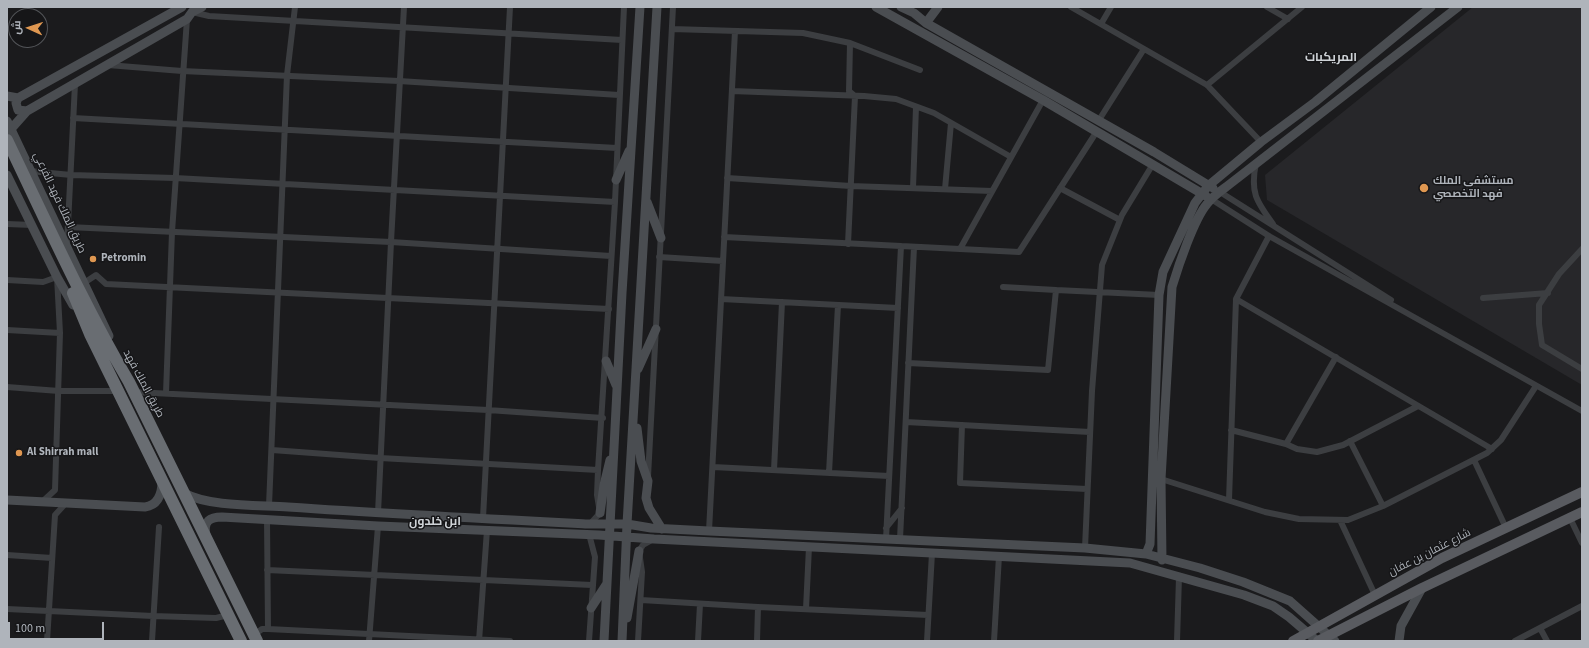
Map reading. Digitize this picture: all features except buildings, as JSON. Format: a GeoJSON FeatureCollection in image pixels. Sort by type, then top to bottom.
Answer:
{"type":"FeatureCollection","features":[{"type":"Feature","properties":{"kind":"highway","name":"طريق الملك فهد"},"geometry":{"type":"LineString","coordinates":[[8,130],[49,229],[110,350],[131,387],[256,638]]}},
{"type":"Feature","properties":{"kind":"highway"},"geometry":{"type":"LineString","coordinates":[[7,158],[72,290],[90,334],[241,641]]}},
{"type":"Feature","properties":{"kind":"main road","name":"شارع عثمان بن عفان"},"geometry":{"type":"LineString","coordinates":[[1293,641],[1442,558],[1582,492]]}},
{"type":"Feature","properties":{"kind":"main road"},"geometry":{"type":"LineString","coordinates":[[1317,641],[1332,638],[1422,588],[1582,512]]}},
{"type":"Feature","properties":{"kind":"street"},"geometry":{"type":"LineString","coordinates":[[7,96],[18,98],[182,7]]}},
{"type":"Feature","properties":{"kind":"street"},"geometry":{"type":"LineString","coordinates":[[8,130],[27,110],[108,65],[202,7]]}},
{"type":"Feature","properties":{"kind":"street"},"geometry":{"type":"LineString","coordinates":[[268,506],[272,450],[285,129],[288,75],[295,7]]}},
{"type":"Feature","properties":{"kind":"street"},"geometry":{"type":"LineString","coordinates":[[378,513],[389,297],[390,242],[404,7]]}},
{"type":"Feature","properties":{"kind":"street"},"geometry":{"type":"LineString","coordinates":[[483,518],[510,7]]}},
{"type":"Feature","properties":{"kind":"street"},"geometry":{"type":"LineString","coordinates":[[600,513],[597,495],[598,470],[603,418],[624,7]]}},
{"type":"Feature","properties":{"kind":"street"},"geometry":{"type":"LineString","coordinates":[[604,641],[640,7]]}},
{"type":"Feature","properties":{"kind":"street"},"geometry":{"type":"LineString","coordinates":[[622,639],[626,537],[657,7]]}},
{"type":"Feature","properties":{"kind":"street"},"geometry":{"type":"LineString","coordinates":[[657,17],[662,7]]}},
{"type":"Feature","properties":{"kind":"street"},"geometry":{"type":"LineString","coordinates":[[662,529],[649,508],[646,498],[673,7]]}},
{"type":"Feature","properties":{"kind":"street"},"geometry":{"type":"LineString","coordinates":[[876,7],[1154,164],[1269,236],[1582,411]]}},
{"type":"Feature","properties":{"kind":"street"},"geometry":{"type":"LineString","coordinates":[[901,7],[916,10],[926,23],[1099,120],[1220,192],[1375,289],[1422,322]]}},
{"type":"Feature","properties":{"kind":"street"},"geometry":{"type":"LineString","coordinates":[[926,23],[938,7]]}},
{"type":"Feature","properties":{"kind":"street"},"geometry":{"type":"LineString","coordinates":[[1071,7],[1207,85],[1261,142]]}},
{"type":"Feature","properties":{"kind":"street"},"geometry":{"type":"LineString","coordinates":[[1101,24],[1111,7]]}},
{"type":"Feature","properties":{"kind":"street"},"geometry":{"type":"LineString","coordinates":[[1267,7],[1288,19]]}},
{"type":"Feature","properties":{"kind":"street"},"geometry":{"type":"LineString","coordinates":[[1207,85],[1302,7]]}},
{"type":"Feature","properties":{"kind":"street"},"geometry":{"type":"LineString","coordinates":[[1146,554],[1150,544],[1159,295],[1163,272],[1195,203],[1208,186],[1261,142],[1315,102],[1431,7]]}},
{"type":"Feature","properties":{"kind":"street"},"geometry":{"type":"LineString","coordinates":[[1162,560],[1162,479],[1172,287],[1178,266],[1200,215],[1212,199],[1220,192],[1458,7]]}},
{"type":"Feature","properties":{"kind":"street"},"geometry":{"type":"LineString","coordinates":[[189,16],[293,20],[622,40]]}},
{"type":"Feature","properties":{"kind":"street"},"geometry":{"type":"LineString","coordinates":[[166,393],[178,123],[182,71],[189,16]]}},
{"type":"Feature","properties":{"kind":"street"},"geometry":{"type":"LineString","coordinates":[[672,29],[803,34],[850,43],[920,70]]}},
{"type":"Feature","properties":{"kind":"street"},"geometry":{"type":"LineString","coordinates":[[709,532],[735,31]]}},
{"type":"Feature","properties":{"kind":"street"},"geometry":{"type":"LineString","coordinates":[[848,244],[855,96],[849,90],[850,43]]}},
{"type":"Feature","properties":{"kind":"street"},"geometry":{"type":"LineString","coordinates":[[1099,120],[1144,48]]}},
{"type":"Feature","properties":{"kind":"street"},"geometry":{"type":"LineString","coordinates":[[108,65],[182,71],[399,81],[619,95]]}},
{"type":"Feature","properties":{"kind":"street"},"geometry":{"type":"LineString","coordinates":[[66,248],[75,84]]}},
{"type":"Feature","properties":{"kind":"street"},"geometry":{"type":"LineString","coordinates":[[732,91],[896,99],[934,113],[1011,157]]}},
{"type":"Feature","properties":{"kind":"street"},"geometry":{"type":"LineString","coordinates":[[18,98],[16,103],[18,110],[27,110]]}},
{"type":"Feature","properties":{"kind":"street"},"geometry":{"type":"LineString","coordinates":[[960,249],[1043,100]]}},
{"type":"Feature","properties":{"kind":"street"},"geometry":{"type":"LineString","coordinates":[[1298,131],[1298,124],[1310,112],[1315,102]]}},
{"type":"Feature","properties":{"kind":"street"},"geometry":{"type":"LineString","coordinates":[[913,188],[916,107]]}},
{"type":"Feature","properties":{"kind":"street"},"geometry":{"type":"LineString","coordinates":[[73,118],[396,136],[503,140],[617,148]]}},
{"type":"Feature","properties":{"kind":"street"},"geometry":{"type":"LineString","coordinates":[[945,189],[951,123]]}},
{"type":"Feature","properties":{"kind":"street","name":"طريق الملك فهد الفرعي"},"geometry":{"type":"LineString","coordinates":[[8,130],[30,171],[84,283],[131,387]]}},
{"type":"Feature","properties":{"kind":"street"},"geometry":{"type":"LineString","coordinates":[[724,238],[1019,252],[1097,131]]}},
{"type":"Feature","properties":{"kind":"street"},"geometry":{"type":"LineString","coordinates":[[616,180],[631,146]]}},
{"type":"Feature","properties":{"kind":"street"},"geometry":{"type":"LineString","coordinates":[[1256,163],[1253,182],[1256,202],[1275,227]]}},
{"type":"Feature","properties":{"kind":"street"},"geometry":{"type":"LineString","coordinates":[[1084,548],[1090,432],[1102,265],[1120,220],[1154,164]]}},
{"type":"Feature","properties":{"kind":"street"},"geometry":{"type":"LineString","coordinates":[[30,171],[71,175],[283,183],[615,202]]}},
{"type":"Feature","properties":{"kind":"street"},"geometry":{"type":"LineString","coordinates":[[7,175],[57,277],[90,334]]}},
{"type":"Feature","properties":{"kind":"street"},"geometry":{"type":"LineString","coordinates":[[728,178],[851,186],[992,190]]}},
{"type":"Feature","properties":{"kind":"street"},"geometry":{"type":"LineString","coordinates":[[1060,188],[1120,220]]}},
{"type":"Feature","properties":{"kind":"street"},"geometry":{"type":"LineString","coordinates":[[646,200],[661,238]]}},
{"type":"Feature","properties":{"kind":"street"},"geometry":{"type":"LineString","coordinates":[[7,224],[32,225]]}},
{"type":"Feature","properties":{"kind":"street"},"geometry":{"type":"LineString","coordinates":[[68,227],[390,242],[611,256]]}},
{"type":"Feature","properties":{"kind":"street"},"geometry":{"type":"LineString","coordinates":[[1229,500],[1236,299],[1269,236]]}},
{"type":"Feature","properties":{"kind":"street"},"geometry":{"type":"LineString","coordinates":[[886,539],[901,246]]}},
{"type":"Feature","properties":{"kind":"street"},"geometry":{"type":"LineString","coordinates":[[900,539],[914,247]]}},
{"type":"Feature","properties":{"kind":"street"},"geometry":{"type":"LineString","coordinates":[[1582,249],[1559,274],[1539,305],[1539,324],[1542,345],[1582,369]]}},
{"type":"Feature","properties":{"kind":"street"},"geometry":{"type":"LineString","coordinates":[[659,257],[723,261]]}},
{"type":"Feature","properties":{"kind":"street"},"geometry":{"type":"LineString","coordinates":[[84,283],[96,275],[106,284],[494,302],[608,309]]}},
{"type":"Feature","properties":{"kind":"street"},"geometry":{"type":"LineString","coordinates":[[7,280],[44,282],[57,277]]}},
{"type":"Feature","properties":{"kind":"street"},"geometry":{"type":"LineString","coordinates":[[42,502],[55,490],[60,333],[57,277]]}},
{"type":"Feature","properties":{"kind":"street"},"geometry":{"type":"LineString","coordinates":[[1003,287],[1159,295]]}},
{"type":"Feature","properties":{"kind":"street"},"geometry":{"type":"LineString","coordinates":[[908,363],[1048,370],[1056,290]]}},
{"type":"Feature","properties":{"kind":"street"},"geometry":{"type":"LineString","coordinates":[[1483,298],[1548,292]]}},
{"type":"Feature","properties":{"kind":"street"},"geometry":{"type":"LineString","coordinates":[[721,299],[898,308]]}},
{"type":"Feature","properties":{"kind":"street"},"geometry":{"type":"LineString","coordinates":[[1236,299],[1492,449]]}},
{"type":"Feature","properties":{"kind":"street"},"geometry":{"type":"LineString","coordinates":[[774,470],[782,302]]}},
{"type":"Feature","properties":{"kind":"street"},"geometry":{"type":"LineString","coordinates":[[829,473],[838,305]]}},
{"type":"Feature","properties":{"kind":"street"},"geometry":{"type":"LineString","coordinates":[[636,374],[656,329]]}},
{"type":"Feature","properties":{"kind":"street"},"geometry":{"type":"LineString","coordinates":[[7,330],[60,333]]}},
{"type":"Feature","properties":{"kind":"street"},"geometry":{"type":"LineString","coordinates":[[1286,444],[1336,358]]}},
{"type":"Feature","properties":{"kind":"street"},"geometry":{"type":"LineString","coordinates":[[606,361],[618,389]]}},
{"type":"Feature","properties":{"kind":"street"},"geometry":{"type":"LineString","coordinates":[[1162,479],[1264,512],[1299,519],[1348,520],[1383,506],[1474,460],[1492,449],[1501,440],[1536,386]]}},
{"type":"Feature","properties":{"kind":"street"},"geometry":{"type":"LineString","coordinates":[[7,387],[59,391],[119,391]]}},
{"type":"Feature","properties":{"kind":"street"},"geometry":{"type":"LineString","coordinates":[[131,387],[166,393],[384,404],[603,418]]}},
{"type":"Feature","properties":{"kind":"street"},"geometry":{"type":"LineString","coordinates":[[1231,430],[1286,444],[1297,449],[1317,452],[1350,441],[1418,406]]}},
{"type":"Feature","properties":{"kind":"street"},"geometry":{"type":"LineString","coordinates":[[634,409],[641,462],[648,481]]}},
{"type":"Feature","properties":{"kind":"street"},"geometry":{"type":"LineString","coordinates":[[906,422],[1090,432]]}},
{"type":"Feature","properties":{"kind":"street"},"geometry":{"type":"LineString","coordinates":[[962,425],[960,483],[1087,489]]}},
{"type":"Feature","properties":{"kind":"street"},"geometry":{"type":"LineString","coordinates":[[590,524],[600,513],[604,485],[615,441]]}},
{"type":"Feature","properties":{"kind":"street"},"geometry":{"type":"LineString","coordinates":[[1350,441],[1383,506]]}},
{"type":"Feature","properties":{"kind":"street"},"geometry":{"type":"LineString","coordinates":[[272,450],[380,458],[598,470]]}},
{"type":"Feature","properties":{"kind":"street"},"geometry":{"type":"LineString","coordinates":[[1474,460],[1506,528]]}},
{"type":"Feature","properties":{"kind":"street"},"geometry":{"type":"LineString","coordinates":[[713,467],[889,476]]}},
{"type":"Feature","properties":{"kind":"street"},"geometry":{"type":"LineString","coordinates":[[7,500],[150,506],[158,500],[162,479]]}},
{"type":"Feature","properties":{"kind":"street"},"geometry":{"type":"LineString","coordinates":[[184,493],[192,498],[224,503],[378,513],[590,524],[610,523],[662,529],[709,532],[1084,548],[1146,554],[1162,560],[1200,568],[1290,601],[1318,628],[1332,638]]}},
{"type":"Feature","properties":{"kind":"street"},"geometry":{"type":"LineString","coordinates":[[47,641],[55,515],[66,503]]}},
{"type":"Feature","properties":{"kind":"street"},"geometry":{"type":"LineString","coordinates":[[222,517],[217,513],[216,508],[224,503]]}},
{"type":"Feature","properties":{"kind":"street"},"geometry":{"type":"LineString","coordinates":[[886,528],[902,508]]}},
{"type":"Feature","properties":{"kind":"street"},"geometry":{"type":"LineString","coordinates":[[207,540],[205,528],[208,521],[214,517],[222,517],[378,526],[589,534],[654,539],[1130,563],[1244,595],[1273,606],[1317,641]]}},
{"type":"Feature","properties":{"kind":"street"},"geometry":{"type":"LineString","coordinates":[[1570,518],[1582,543]]}},
{"type":"Feature","properties":{"kind":"street"},"geometry":{"type":"LineString","coordinates":[[267,519],[268,629]]}},
{"type":"Feature","properties":{"kind":"street"},"geometry":{"type":"LineString","coordinates":[[1340,520],[1376,595]]}},
{"type":"Feature","properties":{"kind":"street"},"geometry":{"type":"LineString","coordinates":[[369,638],[378,526]]}},
{"type":"Feature","properties":{"kind":"street"},"geometry":{"type":"LineString","coordinates":[[152,641],[159,527]]}},
{"type":"Feature","properties":{"kind":"street"},"geometry":{"type":"LineString","coordinates":[[479,640],[482,580],[487,530]]}},
{"type":"Feature","properties":{"kind":"street"},"geometry":{"type":"LineString","coordinates":[[589,534],[595,558],[589,641]]}},
{"type":"Feature","properties":{"kind":"street"},"geometry":{"type":"LineString","coordinates":[[622,639],[631,599],[639,551],[643,545],[654,539]]}},
{"type":"Feature","properties":{"kind":"street"},"geometry":{"type":"LineString","coordinates":[[806,609],[809,547]]}},
{"type":"Feature","properties":{"kind":"street"},"geometry":{"type":"LineString","coordinates":[[638,641],[642,572],[639,551]]}},
{"type":"Feature","properties":{"kind":"street"},"geometry":{"type":"LineString","coordinates":[[927,641],[932,553]]}},
{"type":"Feature","properties":{"kind":"street"},"geometry":{"type":"LineString","coordinates":[[7,555],[52,558]]}},
{"type":"Feature","properties":{"kind":"street"},"geometry":{"type":"LineString","coordinates":[[994,641],[999,556]]}},
{"type":"Feature","properties":{"kind":"street"},"geometry":{"type":"LineString","coordinates":[[268,570],[592,585]]}},
{"type":"Feature","properties":{"kind":"street"},"geometry":{"type":"LineString","coordinates":[[1177,641],[1179,577]]}},
{"type":"Feature","properties":{"kind":"street"},"geometry":{"type":"LineString","coordinates":[[591,608],[607,583]]}},
{"type":"Feature","properties":{"kind":"street"},"geometry":{"type":"LineString","coordinates":[[1399,641],[1401,626],[1422,588]]}},
{"type":"Feature","properties":{"kind":"street"},"geometry":{"type":"LineString","coordinates":[[641,600],[758,608],[928,615]]}},
{"type":"Feature","properties":{"kind":"street"},"geometry":{"type":"LineString","coordinates":[[698,641],[700,604]]}},
{"type":"Feature","properties":{"kind":"street"},"geometry":{"type":"LineString","coordinates":[[1515,641],[1582,606]]}},
{"type":"Feature","properties":{"kind":"street"},"geometry":{"type":"LineString","coordinates":[[757,641],[758,608]]}},
{"type":"Feature","properties":{"kind":"street"},"geometry":{"type":"LineString","coordinates":[[7,609],[216,618],[228,615]]}},
{"type":"Feature","properties":{"kind":"street"},"geometry":{"type":"LineString","coordinates":[[1540,628],[1547,641]]}},
{"type":"Feature","properties":{"kind":"street"},"geometry":{"type":"LineString","coordinates":[[256,638],[262,629],[268,629],[369,638],[510,641]]}},
{"type":"Feature","properties":{"kind":"shaded area","name":"مستشفى الملك فهد التخصصي"},"geometry":{"type":"Polygon","coordinates":[[[1473,7],[1582,7],[1582,385],[1267,200],[1265,175],[1473,7]]]}},
{"type":"Feature","properties":{"kind":"place","name":"مستشفى الملك فهد التخصصي"},"geometry":{"type":"Point","coordinates":[1424,188]}},
{"type":"Feature","properties":{"kind":"place","name":"Petromin"},"geometry":{"type":"Point","coordinates":[93,259]}},
{"type":"Feature","properties":{"kind":"place","name":"Al Shirrah mall"},"geometry":{"type":"Point","coordinates":[19,453]}},
{"type":"Feature","properties":{"kind":"district","name":"المريكبات"},"geometry":{"type":"Point","coordinates":[1331,58]}},
{"type":"Feature","properties":{"kind":"district","name":"ابن خلدون"},"geometry":{"type":"Point","coordinates":[435,522]}}]}
